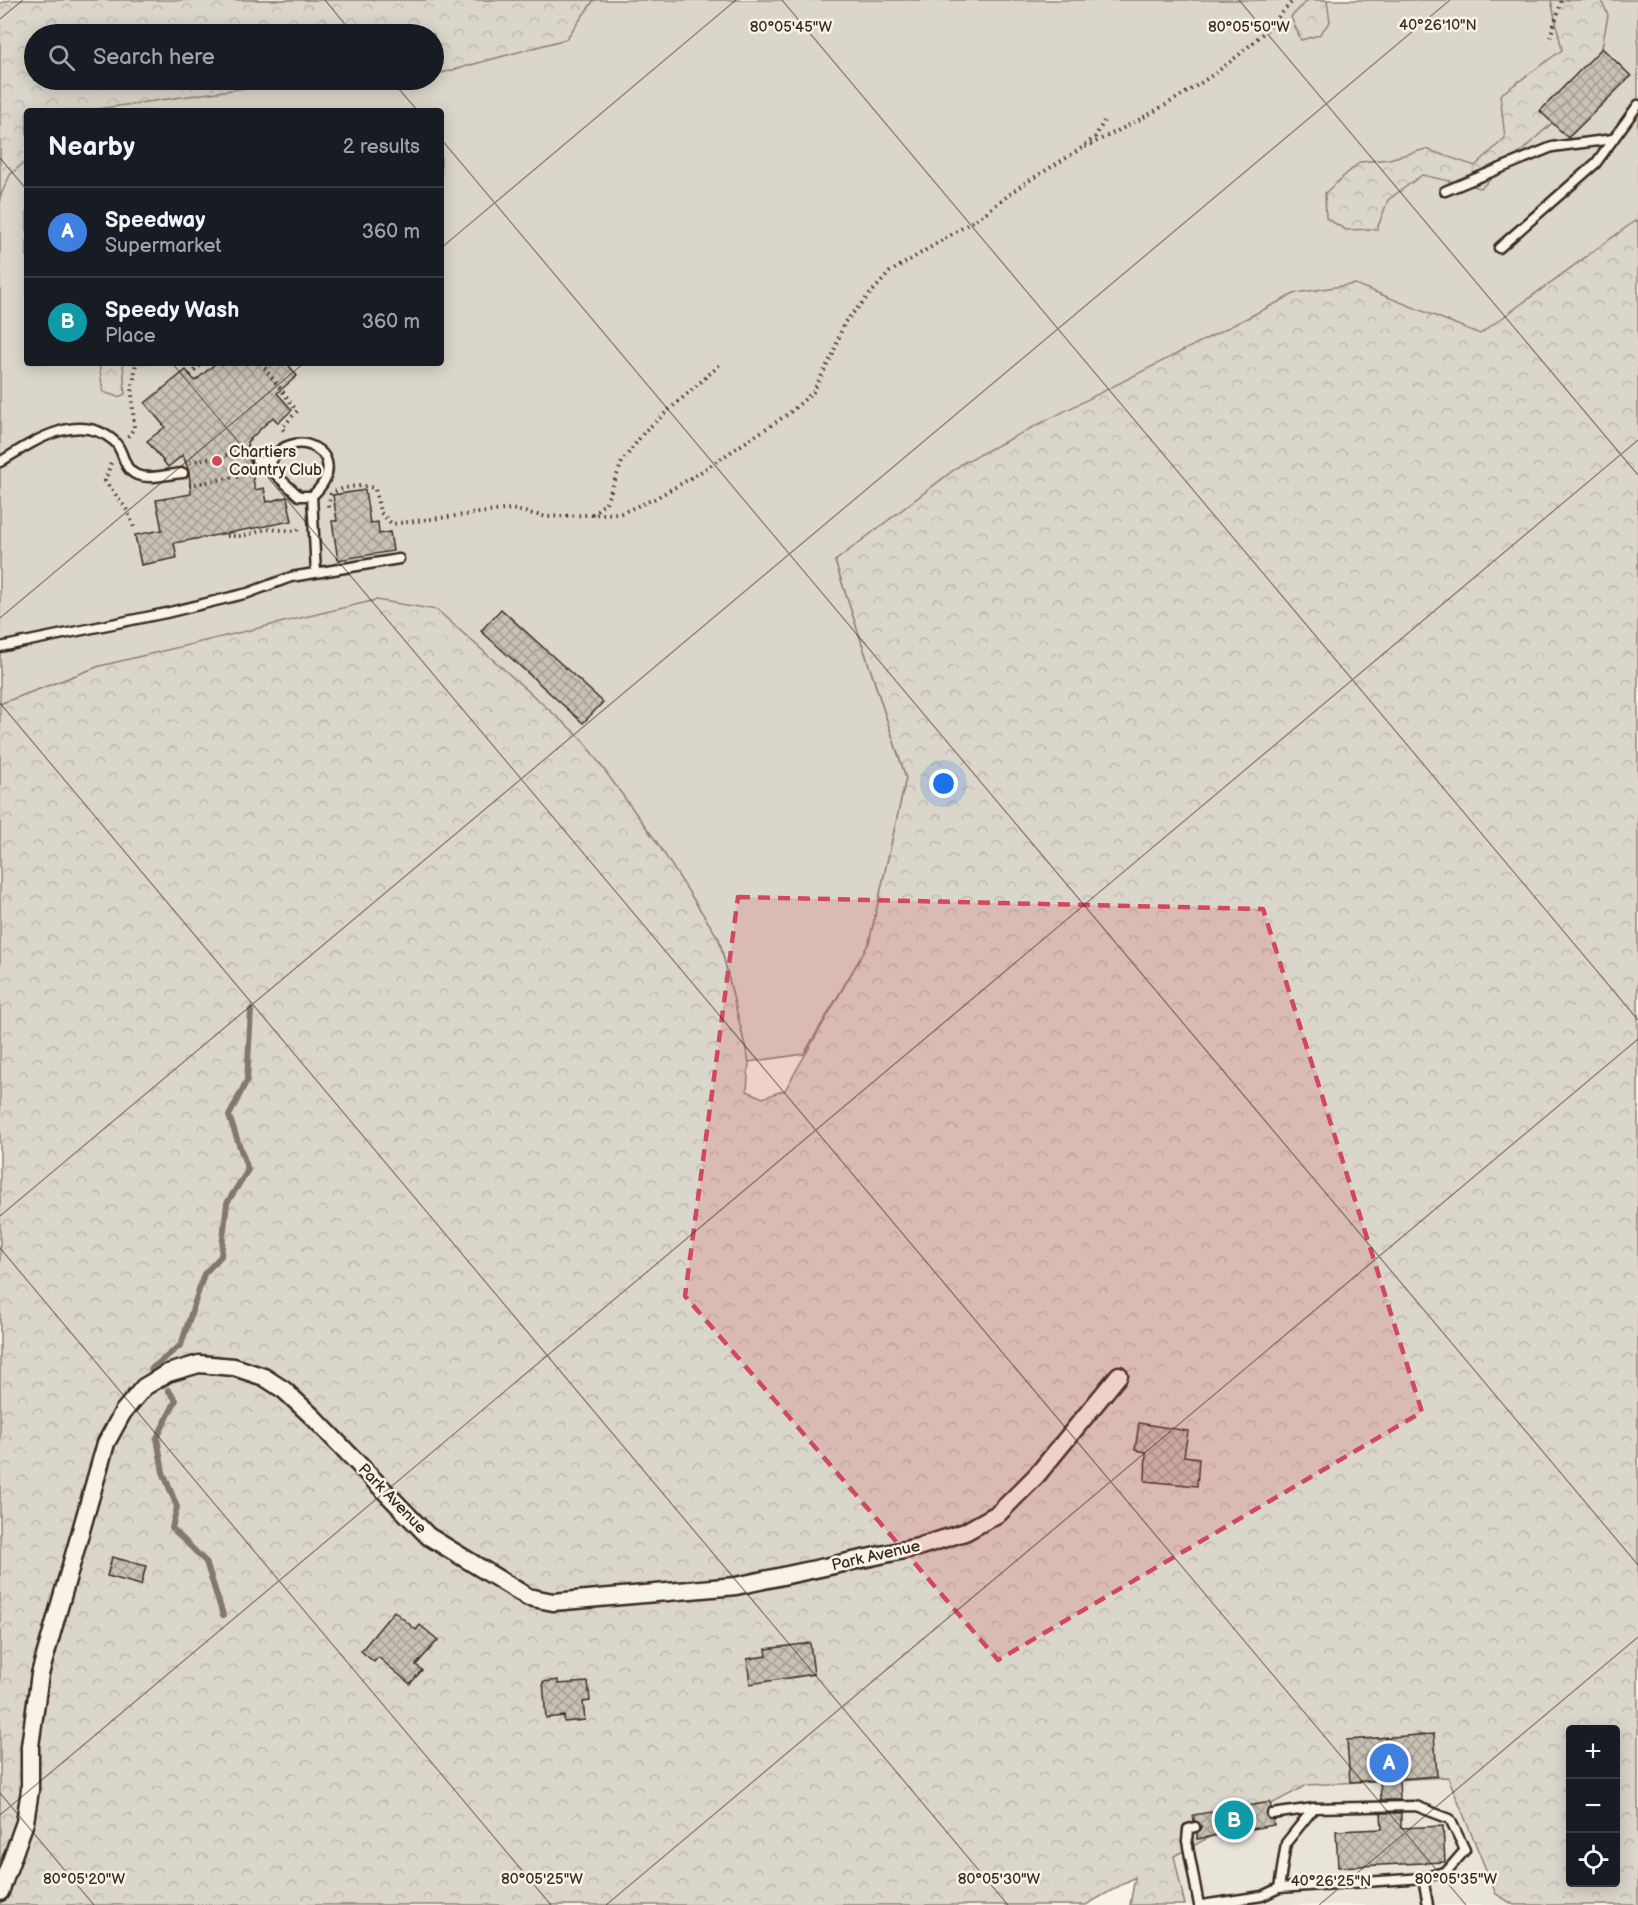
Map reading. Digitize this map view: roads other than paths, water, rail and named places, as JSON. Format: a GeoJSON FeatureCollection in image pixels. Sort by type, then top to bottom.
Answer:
{"type":"FeatureCollection","features":[{"type":"Feature","properties":{"kind":"street","name":"Park Avenue"},"geometry":{"type":"LineString","coordinates":[[0,1892],[25,1822],[30,1790],[30,1746],[40,1674],[106,1443],[123,1412],[144,1387],[168,1372],[199,1364],[234,1367],[264,1377],[284,1390],[313,1417],[428,1536],[528,1597],[552,1602],[736,1586],[918,1547],[965,1532],[999,1514],[1037,1474],[1119,1375]]}},
{"type":"Feature","properties":{"kind":"lane"},"geometry":{"type":"LineString","coordinates":[[1499,248],[1596,163],[1638,105]]}},
{"type":"Feature","properties":{"kind":"lane"},"geometry":{"type":"LineString","coordinates":[[1445,190],[1552,147],[1613,139]]}},
{"type":"Feature","properties":{"kind":"lane"},"geometry":{"type":"LineString","coordinates":[[0,462],[58,430],[90,429],[113,441],[121,449],[126,465],[136,475],[148,477],[183,472]]}},
{"type":"Feature","properties":{"kind":"lane"},"geometry":{"type":"LineString","coordinates":[[309,444],[323,452],[329,466],[323,485],[312,495],[299,496],[274,473],[271,462],[275,455],[292,445],[309,444]]}},
{"type":"Feature","properties":{"kind":"lane"},"geometry":{"type":"LineString","coordinates":[[258,461],[271,462]]}},
{"type":"Feature","properties":{"kind":"lane"},"geometry":{"type":"LineString","coordinates":[[312,495],[316,573]]}},
{"type":"Feature","properties":{"kind":"lane"},"geometry":{"type":"LineString","coordinates":[[0,647],[166,613],[248,593],[291,578],[399,559]]}},
{"type":"Feature","properties":{"kind":"lane"},"geometry":{"type":"LineString","coordinates":[[1195,1827],[1188,1829],[1187,1841],[1201,1905],[1262,1896],[1279,1888],[1423,1878],[1447,1871],[1465,1850],[1450,1819],[1416,1806],[1314,1808],[1272,1814]]}},
{"type":"Feature","properties":{"kind":"lane"},"geometry":{"type":"LineString","coordinates":[[1279,1888],[1286,1843],[1314,1808]]}},
{"type":"Feature","properties":{"kind":"lane"},"geometry":{"type":"LineString","coordinates":[[1423,1878],[1428,1905]]}},
{"type":"Feature","properties":{"kind":"waterway"},"geometry":{"type":"LineString","coordinates":[[151,1369],[181,1345],[204,1274],[221,1256],[227,1203],[248,1170],[229,1116],[247,1080],[251,1010]]}},
{"type":"Feature","properties":{"kind":"waterway"},"geometry":{"type":"LineString","coordinates":[[168,1390],[176,1400],[157,1438],[163,1472],[177,1507],[172,1528],[206,1562],[223,1615]]}},
{"type":"Feature","properties":{"kind":"place","name":"Chartiers Country Club"},"geometry":{"type":"Point","coordinates":[217,461]}},
{"type":"Feature","properties":{"kind":"place","name":"Speedway"},"geometry":{"type":"Point","coordinates":[1389,1763]}},
{"type":"Feature","properties":{"kind":"place","name":"Speedy Wash"},"geometry":{"type":"Point","coordinates":[1234,1820]}}]}
